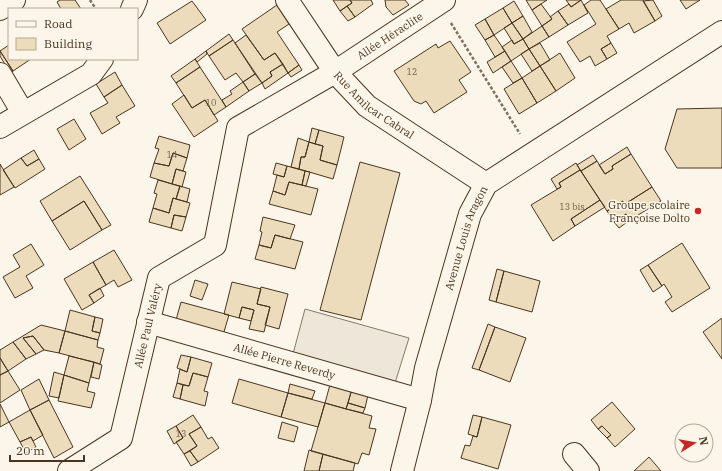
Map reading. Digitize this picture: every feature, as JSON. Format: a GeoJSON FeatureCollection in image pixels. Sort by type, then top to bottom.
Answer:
{"type":"FeatureCollection","features":[{"type":"Feature","properties":{"kind":"street"},"geometry":{"type":"LineString","coordinates":[[0,9],[14,0]]}},
{"type":"Feature","properties":{"kind":"street","name":"Rue Amilcar Cabral"},"geometry":{"type":"LineString","coordinates":[[287,0],[335,72],[367,106],[486,184]]}},
{"type":"Feature","properties":{"kind":"street","name":"Allée Héraclite"},"geometry":{"type":"LineString","coordinates":[[335,72],[442,2]]}},
{"type":"Feature","properties":{"kind":"street","name":"Avenue Louis Aragon"},"geometry":{"type":"LineString","coordinates":[[402,471],[420,400],[426,368],[470,214],[486,184],[722,32]]}},
{"type":"Feature","properties":{"kind":"street"},"geometry":{"type":"LineString","coordinates":[[0,127],[91,74],[101,60]]}},
{"type":"Feature","properties":{"kind":"street","name":"Allée Paul Valéry"},"geometry":{"type":"LineString","coordinates":[[69,471],[121,438],[159,278],[215,244],[238,128],[335,72]]}},
{"type":"Feature","properties":{"kind":"street"},"geometry":{"type":"LineString","coordinates":[[0,74],[24,114]]}},
{"type":"Feature","properties":{"kind":"street","name":"Allée Pierre Reverdy"},"geometry":{"type":"LineString","coordinates":[[148,322],[420,400]]}},
{"type":"Feature","properties":{"kind":"street"},"geometry":{"type":"LineString","coordinates":[[574,454],[588,471]]}},
{"type":"Feature","properties":{"kind":"path"},"geometry":{"type":"LineString","coordinates":[[442,2],[532,153]]}},
{"type":"Feature","properties":{"kind":"shaded area"},"geometry":{"type":"Polygon","coordinates":[[[305,309],[409,338],[395,383],[293,354],[305,309]]]}},
{"type":"Feature","properties":{"kind":"building"},"geometry":{"type":"Polygon","coordinates":[[[60,0],[75,0],[80,8],[60,8],[57,2],[60,0]]]}},
{"type":"Feature","properties":{"kind":"building"},"geometry":{"type":"Polygon","coordinates":[[[333,0],[350,0],[352,3],[340,11],[333,0]]]}},
{"type":"Feature","properties":{"kind":"building"},"geometry":{"type":"Polygon","coordinates":[[[350,0],[371,0],[373,4],[355,17],[347,6],[352,3],[350,0]]]}},
{"type":"Feature","properties":{"kind":"building"},"geometry":{"type":"Polygon","coordinates":[[[385,0],[405,0],[409,5],[393,15],[386,7],[385,0]]]}},
{"type":"Feature","properties":{"kind":"building"},"geometry":{"type":"Polygon","coordinates":[[[526,0],[547,0],[532,10],[526,0]]]}},
{"type":"Feature","properties":{"kind":"building"},"geometry":{"type":"Polygon","coordinates":[[[566,0],[581,0],[571,7],[566,0]]]}},
{"type":"Feature","properties":{"kind":"building"},"geometry":{"type":"Polygon","coordinates":[[[581,0],[588,13],[568,25],[558,11],[569,4],[571,7],[581,0]]]}},
{"type":"Feature","properties":{"kind":"building"},"geometry":{"type":"Polygon","coordinates":[[[591,0],[600,0],[619,29],[607,36],[611,43],[601,49],[607,59],[595,66],[590,56],[580,62],[567,42],[596,24],[584,5],[591,0]]]}},
{"type":"Feature","properties":{"kind":"building"},"geometry":{"type":"Polygon","coordinates":[[[621,0],[643,0],[655,21],[634,33],[629,23],[619,29],[606,9],[621,0]]]}},
{"type":"Feature","properties":{"kind":"building"},"geometry":{"type":"Polygon","coordinates":[[[653,0],[662,16],[655,21],[643,1],[653,0]]]}},
{"type":"Feature","properties":{"kind":"building"},"geometry":{"type":"Polygon","coordinates":[[[680,0],[700,0],[686,9],[680,0]]]}},
{"type":"Feature","properties":{"kind":"building"},"geometry":{"type":"Polygon","coordinates":[[[192,1],[206,20],[170,44],[157,23],[192,1]]]}},
{"type":"Feature","properties":{"kind":"building"},"geometry":{"type":"Polygon","coordinates":[[[514,1],[523,16],[512,23],[503,8],[514,1]]]}},
{"type":"Feature","properties":{"kind":"building"},"geometry":{"type":"Polygon","coordinates":[[[541,4],[552,19],[542,26],[532,10],[541,4]]]}},
{"type":"Feature","properties":{"kind":"building"},"geometry":{"type":"Polygon","coordinates":[[[277,5],[289,24],[277,32],[299,65],[288,73],[275,53],[264,60],[242,29],[277,5]]]}},
{"type":"Feature","properties":{"kind":"building"},"geometry":{"type":"Polygon","coordinates":[[[347,6],[355,17],[348,21],[340,11],[347,6]]]}},
{"type":"Feature","properties":{"kind":"building"},"geometry":{"type":"Polygon","coordinates":[[[503,8],[512,23],[494,35],[485,19],[503,8]]]}},
{"type":"Feature","properties":{"kind":"building"},"geometry":{"type":"Polygon","coordinates":[[[558,11],[568,25],[549,37],[542,26],[552,19],[550,17],[558,11]]]}},
{"type":"Feature","properties":{"kind":"building"},"geometry":{"type":"Polygon","coordinates":[[[523,16],[532,32],[523,39],[512,23],[523,16]]]}},
{"type":"Feature","properties":{"kind":"building"},"geometry":{"type":"Polygon","coordinates":[[[485,19],[494,35],[485,40],[475,25],[485,19]]]}},
{"type":"Feature","properties":{"kind":"building"},"geometry":{"type":"Polygon","coordinates":[[[512,23],[523,39],[514,44],[504,28],[512,23]]]}},
{"type":"Feature","properties":{"kind":"building"},"geometry":{"type":"Polygon","coordinates":[[[542,26],[549,37],[529,49],[523,39],[542,26]]]}},
{"type":"Feature","properties":{"kind":"building"},"geometry":{"type":"Polygon","coordinates":[[[229,34],[233,40],[209,56],[206,51],[229,34]]]}},
{"type":"Feature","properties":{"kind":"building"},"geometry":{"type":"Polygon","coordinates":[[[246,35],[264,60],[275,53],[283,64],[270,72],[272,76],[262,83],[235,43],[246,35]]]}},
{"type":"Feature","properties":{"kind":"building"},"geometry":{"type":"Polygon","coordinates":[[[494,35],[505,51],[495,57],[485,40],[494,35]]]}},
{"type":"Feature","properties":{"kind":"building"},"geometry":{"type":"Polygon","coordinates":[[[523,39],[529,49],[511,61],[502,47],[512,40],[514,44],[523,39]]]}},
{"type":"Feature","properties":{"kind":"building"},"geometry":{"type":"Polygon","coordinates":[[[233,40],[255,74],[243,82],[236,73],[225,80],[209,56],[233,40]]]}},
{"type":"Feature","properties":{"kind":"building"},"geometry":{"type":"Polygon","coordinates":[[[450,41],[471,72],[459,80],[467,92],[434,113],[426,101],[421,104],[414,101],[394,71],[436,44],[438,48],[450,41]]]}},
{"type":"Feature","properties":{"kind":"building"},"geometry":{"type":"Polygon","coordinates":[[[540,43],[550,60],[540,66],[529,49],[540,43]]]}},
{"type":"Feature","properties":{"kind":"building"},"geometry":{"type":"Polygon","coordinates":[[[611,43],[617,53],[607,59],[601,49],[611,43]]]}},
{"type":"Feature","properties":{"kind":"building"},"geometry":{"type":"Polygon","coordinates":[[[8,46],[8,60],[30,60],[13,71],[0,51],[8,46]]]}},
{"type":"Feature","properties":{"kind":"building"},"geometry":{"type":"Polygon","coordinates":[[[529,49],[540,66],[532,71],[521,54],[529,49]]]}},
{"type":"Feature","properties":{"kind":"building"},"geometry":{"type":"Polygon","coordinates":[[[0,51],[13,71],[10,73],[0,56],[0,51]]]}},
{"type":"Feature","properties":{"kind":"building"},"geometry":{"type":"Polygon","coordinates":[[[206,51],[207,54],[197,62],[195,59],[206,51]]]}},
{"type":"Feature","properties":{"kind":"building"},"geometry":{"type":"Polygon","coordinates":[[[505,51],[511,61],[493,73],[487,62],[505,51]]]}},
{"type":"Feature","properties":{"kind":"building"},"geometry":{"type":"Polygon","coordinates":[[[560,53],[575,78],[556,91],[540,66],[560,53]]]}},
{"type":"Feature","properties":{"kind":"building"},"geometry":{"type":"Polygon","coordinates":[[[195,59],[200,67],[176,83],[171,76],[195,59]]]}},
{"type":"Feature","properties":{"kind":"building"},"geometry":{"type":"Polygon","coordinates":[[[511,61],[522,78],[513,83],[502,67],[511,61]]]}},
{"type":"Feature","properties":{"kind":"building"},"geometry":{"type":"Polygon","coordinates":[[[283,64],[288,73],[265,89],[262,83],[272,76],[270,72],[283,64]]]}},
{"type":"Feature","properties":{"kind":"building"},"geometry":{"type":"Polygon","coordinates":[[[299,65],[302,70],[291,77],[288,73],[299,65]]]}},
{"type":"Feature","properties":{"kind":"building"},"geometry":{"type":"Polygon","coordinates":[[[540,66],[556,91],[537,103],[522,78],[540,66]]]}},
{"type":"Feature","properties":{"kind":"building"},"geometry":{"type":"Polygon","coordinates":[[[200,67],[226,107],[214,115],[205,100],[192,108],[176,83],[200,67]]]}},
{"type":"Feature","properties":{"kind":"building"},"geometry":{"type":"Polygon","coordinates":[[[115,72],[122,85],[104,97],[96,84],[115,72]]]}},
{"type":"Feature","properties":{"kind":"building"},"geometry":{"type":"Polygon","coordinates":[[[255,74],[262,83],[249,91],[243,82],[255,74]]]}},
{"type":"Feature","properties":{"kind":"building"},"geometry":{"type":"Polygon","coordinates":[[[522,78],[537,103],[519,114],[504,89],[522,78]]]}},
{"type":"Feature","properties":{"kind":"building"},"geometry":{"type":"Polygon","coordinates":[[[243,82],[249,91],[226,107],[222,100],[232,94],[230,91],[243,82]]]}},
{"type":"Feature","properties":{"kind":"building"},"geometry":{"type":"Polygon","coordinates":[[[122,85],[135,106],[116,117],[120,123],[102,134],[90,113],[108,103],[104,97],[122,85]]]}},
{"type":"Feature","properties":{"kind":"building"},"geometry":{"type":"Polygon","coordinates":[[[184,95],[192,108],[205,100],[218,121],[194,137],[172,104],[184,95]]]}},
{"type":"Feature","properties":{"kind":"building"},"geometry":{"type":"Polygon","coordinates":[[[722,108],[722,168],[677,168],[665,149],[677,109],[722,108]]]}},
{"type":"Feature","properties":{"kind":"building"},"geometry":{"type":"Polygon","coordinates":[[[74,119],[86,139],[69,150],[57,129],[74,119]]]}},
{"type":"Feature","properties":{"kind":"building"},"geometry":{"type":"Polygon","coordinates":[[[312,128],[319,130],[315,144],[309,142],[312,128]]]}},
{"type":"Feature","properties":{"kind":"building"},"geometry":{"type":"Polygon","coordinates":[[[319,130],[344,137],[337,165],[320,160],[323,146],[315,144],[319,130]]]}},
{"type":"Feature","properties":{"kind":"building"},"geometry":{"type":"Polygon","coordinates":[[[159,136],[190,145],[187,158],[173,153],[169,166],[154,163],[159,149],[155,148],[159,136]]]}},
{"type":"Feature","properties":{"kind":"building"},"geometry":{"type":"Polygon","coordinates":[[[298,138],[309,142],[305,157],[301,157],[299,169],[291,167],[298,138]]]}},
{"type":"Feature","properties":{"kind":"building"},"geometry":{"type":"Polygon","coordinates":[[[309,142],[323,146],[320,160],[337,165],[333,179],[299,169],[301,157],[305,157],[309,142]]]}},
{"type":"Feature","properties":{"kind":"building"},"geometry":{"type":"Polygon","coordinates":[[[627,147],[631,154],[612,166],[613,169],[605,174],[599,165],[627,147]]]}},
{"type":"Feature","properties":{"kind":"building"},"geometry":{"type":"Polygon","coordinates":[[[34,150],[39,159],[27,166],[21,158],[34,150]]]}},
{"type":"Feature","properties":{"kind":"building"},"geometry":{"type":"Polygon","coordinates":[[[173,153],[187,158],[183,171],[176,169],[172,184],[150,177],[154,163],[169,166],[173,153]]]}},
{"type":"Feature","properties":{"kind":"building"},"geometry":{"type":"Polygon","coordinates":[[[631,154],[652,187],[625,204],[623,201],[607,211],[581,171],[597,161],[605,174],[613,169],[612,166],[631,154]]]}},
{"type":"Feature","properties":{"kind":"building"},"geometry":{"type":"Polygon","coordinates":[[[593,155],[597,161],[581,171],[577,165],[593,155]]]}},
{"type":"Feature","properties":{"kind":"building"},"geometry":{"type":"Polygon","coordinates":[[[21,158],[27,166],[39,159],[45,169],[15,188],[3,170],[21,158]]]}},
{"type":"Feature","properties":{"kind":"building"},"geometry":{"type":"Polygon","coordinates":[[[360,162],[400,173],[361,320],[320,310],[360,162]]]}},
{"type":"Feature","properties":{"kind":"building"},"geometry":{"type":"Polygon","coordinates":[[[276,163],[287,166],[284,177],[273,174],[276,163]]]}},
{"type":"Feature","properties":{"kind":"building"},"geometry":{"type":"Polygon","coordinates":[[[576,163],[580,170],[559,183],[561,187],[557,189],[551,179],[576,163]]]}},
{"type":"Feature","properties":{"kind":"building"},"geometry":{"type":"Polygon","coordinates":[[[0,164],[14,187],[0,195],[0,164]]]}},
{"type":"Feature","properties":{"kind":"building"},"geometry":{"type":"Polygon","coordinates":[[[287,166],[305,171],[302,185],[289,182],[285,195],[273,191],[277,175],[284,177],[287,166]]]}},
{"type":"Feature","properties":{"kind":"building"},"geometry":{"type":"Polygon","coordinates":[[[176,169],[186,172],[182,187],[172,184],[176,169]]]}},
{"type":"Feature","properties":{"kind":"building"},"geometry":{"type":"Polygon","coordinates":[[[580,170],[600,200],[571,219],[575,226],[553,241],[531,205],[561,187],[559,183],[580,170]]]}},
{"type":"Feature","properties":{"kind":"building"},"geometry":{"type":"Polygon","coordinates":[[[305,171],[310,172],[306,186],[302,185],[305,171]]]}},
{"type":"Feature","properties":{"kind":"building"},"geometry":{"type":"Polygon","coordinates":[[[80,176],[111,225],[102,230],[84,201],[52,221],[40,201],[80,176]]]}},
{"type":"Feature","properties":{"kind":"building"},"geometry":{"type":"Polygon","coordinates":[[[158,180],[180,186],[176,199],[173,198],[169,213],[153,208],[157,194],[154,193],[158,180]]]}},
{"type":"Feature","properties":{"kind":"building"},"geometry":{"type":"Polygon","coordinates":[[[289,182],[318,189],[311,215],[269,204],[273,191],[285,195],[289,182]]]}},
{"type":"Feature","properties":{"kind":"building"},"geometry":{"type":"Polygon","coordinates":[[[180,186],[190,189],[187,202],[176,199],[180,186]]]}},
{"type":"Feature","properties":{"kind":"building"},"geometry":{"type":"Polygon","coordinates":[[[652,187],[661,201],[630,220],[626,214],[614,222],[607,211],[623,201],[625,204],[652,187]]]}},
{"type":"Feature","properties":{"kind":"building"},"geometry":{"type":"Polygon","coordinates":[[[173,198],[190,203],[186,217],[174,215],[171,228],[149,222],[153,208],[169,213],[173,198]]]}},
{"type":"Feature","properties":{"kind":"building"},"geometry":{"type":"Polygon","coordinates":[[[600,200],[605,207],[575,226],[571,219],[600,200]]]}},
{"type":"Feature","properties":{"kind":"building"},"geometry":{"type":"Polygon","coordinates":[[[84,201],[102,230],[70,250],[52,221],[84,201]]]}},
{"type":"Feature","properties":{"kind":"building"},"geometry":{"type":"Polygon","coordinates":[[[626,214],[630,220],[619,228],[614,222],[626,214]]]}},
{"type":"Feature","properties":{"kind":"building"},"geometry":{"type":"Polygon","coordinates":[[[174,215],[186,217],[182,231],[171,228],[174,215]]]}},
{"type":"Feature","properties":{"kind":"building"},"geometry":{"type":"Polygon","coordinates":[[[263,217],[295,225],[290,239],[275,235],[271,248],[259,245],[263,217]]]}},
{"type":"Feature","properties":{"kind":"building"},"geometry":{"type":"Polygon","coordinates":[[[275,235],[303,242],[295,269],[255,259],[259,245],[271,248],[275,235]]]}},
{"type":"Feature","properties":{"kind":"building"},"geometry":{"type":"Polygon","coordinates":[[[682,243],[710,288],[672,312],[665,302],[672,297],[664,284],[662,286],[648,265],[682,243]]]}},
{"type":"Feature","properties":{"kind":"building"},"geometry":{"type":"Polygon","coordinates":[[[31,244],[44,265],[26,276],[33,288],[15,298],[3,277],[20,267],[13,255],[31,244]]]}},
{"type":"Feature","properties":{"kind":"building"},"geometry":{"type":"Polygon","coordinates":[[[114,250],[132,280],[118,287],[114,280],[106,285],[93,262],[114,250]]]}},
{"type":"Feature","properties":{"kind":"building"},"geometry":{"type":"Polygon","coordinates":[[[93,262],[106,285],[89,295],[94,303],[82,310],[64,279],[93,262]]]}},
{"type":"Feature","properties":{"kind":"building"},"geometry":{"type":"Polygon","coordinates":[[[648,265],[662,286],[653,292],[640,270],[648,265]]]}},
{"type":"Feature","properties":{"kind":"building"},"geometry":{"type":"Polygon","coordinates":[[[497,269],[504,271],[496,302],[489,300],[497,269]]]}},
{"type":"Feature","properties":{"kind":"building"},"geometry":{"type":"Polygon","coordinates":[[[504,271],[540,281],[532,312],[496,302],[504,271]]]}},
{"type":"Feature","properties":{"kind":"building"},"geometry":{"type":"Polygon","coordinates":[[[195,280],[208,284],[202,300],[190,296],[195,280]]]}},
{"type":"Feature","properties":{"kind":"building"},"geometry":{"type":"Polygon","coordinates":[[[232,282],[261,289],[257,304],[270,307],[264,332],[249,329],[254,310],[242,307],[239,318],[224,314],[232,282]]]}},
{"type":"Feature","properties":{"kind":"building"},"geometry":{"type":"Polygon","coordinates":[[[261,287],[288,294],[279,329],[265,325],[270,307],[257,304],[261,287]]]}},
{"type":"Feature","properties":{"kind":"building"},"geometry":{"type":"Polygon","coordinates":[[[100,288],[104,296],[94,303],[89,295],[100,288]]]}},
{"type":"Feature","properties":{"kind":"building"},"geometry":{"type":"Polygon","coordinates":[[[181,302],[229,315],[223,335],[176,320],[181,302]]]}},
{"type":"Feature","properties":{"kind":"building"},"geometry":{"type":"Polygon","coordinates":[[[242,307],[254,310],[251,321],[239,318],[242,307]]]}},
{"type":"Feature","properties":{"kind":"building"},"geometry":{"type":"Polygon","coordinates":[[[70,310],[95,317],[92,331],[100,333],[98,340],[65,331],[70,310]]]}},
{"type":"Feature","properties":{"kind":"building"},"geometry":{"type":"Polygon","coordinates":[[[95,317],[103,319],[100,333],[92,331],[95,317]]]}},
{"type":"Feature","properties":{"kind":"building"},"geometry":{"type":"Polygon","coordinates":[[[722,318],[722,359],[703,332],[722,318]]]}},
{"type":"Feature","properties":{"kind":"building"},"geometry":{"type":"Polygon","coordinates":[[[488,324],[495,327],[479,370],[472,368],[488,324]]]}},
{"type":"Feature","properties":{"kind":"building"},"geometry":{"type":"Polygon","coordinates":[[[41,325],[65,331],[59,353],[44,350],[33,336],[23,338],[36,354],[26,359],[13,342],[41,325]]]}},
{"type":"Feature","properties":{"kind":"building"},"geometry":{"type":"Polygon","coordinates":[[[495,327],[526,338],[510,382],[479,370],[495,327]]]}},
{"type":"Feature","properties":{"kind":"building"},"geometry":{"type":"Polygon","coordinates":[[[65,331],[98,340],[97,347],[104,349],[100,364],[59,353],[65,331]]]}},
{"type":"Feature","properties":{"kind":"building"},"geometry":{"type":"Polygon","coordinates":[[[33,336],[44,350],[36,354],[23,338],[33,336]]]}},
{"type":"Feature","properties":{"kind":"building"},"geometry":{"type":"Polygon","coordinates":[[[13,342],[26,359],[8,371],[0,358],[0,350],[13,342]]]}},
{"type":"Feature","properties":{"kind":"building"},"geometry":{"type":"Polygon","coordinates":[[[181,355],[191,357],[187,372],[177,368],[181,355]]]}},
{"type":"Feature","properties":{"kind":"building"},"geometry":{"type":"Polygon","coordinates":[[[69,356],[94,362],[89,383],[64,375],[69,356]]]}},
{"type":"Feature","properties":{"kind":"building"},"geometry":{"type":"Polygon","coordinates":[[[191,357],[212,363],[208,377],[193,373],[189,386],[177,383],[180,369],[187,372],[191,357]]]}},
{"type":"Feature","properties":{"kind":"building"},"geometry":{"type":"Polygon","coordinates":[[[0,358],[8,371],[0,375],[0,358]]]}},
{"type":"Feature","properties":{"kind":"building"},"geometry":{"type":"Polygon","coordinates":[[[94,362],[102,365],[99,379],[91,377],[94,362]]]}},
{"type":"Feature","properties":{"kind":"building"},"geometry":{"type":"Polygon","coordinates":[[[8,371],[20,390],[0,403],[0,375],[8,371]]]}},
{"type":"Feature","properties":{"kind":"building"},"geometry":{"type":"Polygon","coordinates":[[[54,372],[64,375],[59,398],[49,396],[54,372]]]}},
{"type":"Feature","properties":{"kind":"building"},"geometry":{"type":"Polygon","coordinates":[[[193,373],[208,377],[204,391],[208,392],[205,406],[180,399],[183,385],[189,386],[193,373]]]}},
{"type":"Feature","properties":{"kind":"building"},"geometry":{"type":"Polygon","coordinates":[[[64,375],[89,383],[87,391],[95,393],[91,408],[58,401],[64,375]]]}},
{"type":"Feature","properties":{"kind":"building"},"geometry":{"type":"Polygon","coordinates":[[[39,379],[49,400],[30,410],[21,390],[39,379]]]}},
{"type":"Feature","properties":{"kind":"building"},"geometry":{"type":"Polygon","coordinates":[[[239,379],[288,393],[281,417],[232,403],[239,379]]]}},
{"type":"Feature","properties":{"kind":"building"},"geometry":{"type":"Polygon","coordinates":[[[331,381],[352,389],[346,409],[325,403],[331,381]]]}},
{"type":"Feature","properties":{"kind":"building"},"geometry":{"type":"Polygon","coordinates":[[[177,383],[183,385],[180,399],[173,397],[177,383]]]}},
{"type":"Feature","properties":{"kind":"building"},"geometry":{"type":"Polygon","coordinates":[[[290,384],[315,391],[312,399],[288,393],[290,384]]]}},
{"type":"Feature","properties":{"kind":"building"},"geometry":{"type":"Polygon","coordinates":[[[352,389],[368,395],[365,408],[348,403],[352,389]]]}},
{"type":"Feature","properties":{"kind":"building"},"geometry":{"type":"Polygon","coordinates":[[[288,393],[325,403],[318,427],[281,417],[288,393]]]}},
{"type":"Feature","properties":{"kind":"building"},"geometry":{"type":"Polygon","coordinates":[[[49,400],[73,447],[54,458],[30,410],[49,400]]]}},
{"type":"Feature","properties":{"kind":"building"},"geometry":{"type":"Polygon","coordinates":[[[612,402],[635,429],[615,447],[607,438],[611,435],[602,426],[598,429],[591,420],[612,402]]]}},
{"type":"Feature","properties":{"kind":"building"},"geometry":{"type":"Polygon","coordinates":[[[325,403],[372,416],[369,428],[376,429],[369,455],[362,453],[358,464],[311,451],[325,403]]]}},
{"type":"Feature","properties":{"kind":"building"},"geometry":{"type":"Polygon","coordinates":[[[348,403],[365,408],[363,413],[346,409],[348,403]]]}},
{"type":"Feature","properties":{"kind":"building"},"geometry":{"type":"Polygon","coordinates":[[[0,404],[9,422],[0,427],[0,404]]]}},
{"type":"Feature","properties":{"kind":"building"},"geometry":{"type":"Polygon","coordinates":[[[30,410],[43,435],[33,441],[31,437],[20,442],[9,422],[30,410]]]}},
{"type":"Feature","properties":{"kind":"building"},"geometry":{"type":"Polygon","coordinates":[[[193,415],[201,427],[189,434],[197,446],[184,454],[176,442],[183,438],[176,426],[193,415]]]}},
{"type":"Feature","properties":{"kind":"building"},"geometry":{"type":"Polygon","coordinates":[[[473,415],[482,417],[477,437],[468,434],[473,415]]]}},
{"type":"Feature","properties":{"kind":"building"},"geometry":{"type":"Polygon","coordinates":[[[482,417],[511,425],[498,469],[461,458],[465,445],[470,446],[473,436],[477,437],[482,417]]]}},
{"type":"Feature","properties":{"kind":"building"},"geometry":{"type":"Polygon","coordinates":[[[282,422],[298,427],[294,442],[278,438],[282,422]]]}},
{"type":"Feature","properties":{"kind":"building"},"geometry":{"type":"Polygon","coordinates":[[[176,426],[183,438],[174,444],[167,431],[176,426]]]}},
{"type":"Feature","properties":{"kind":"building"},"geometry":{"type":"Polygon","coordinates":[[[602,426],[611,435],[607,438],[598,429],[602,426]]]}},
{"type":"Feature","properties":{"kind":"building"},"geometry":{"type":"Polygon","coordinates":[[[201,427],[208,439],[212,437],[219,448],[198,462],[190,451],[197,446],[189,434],[201,427]]]}},
{"type":"Feature","properties":{"kind":"building"},"geometry":{"type":"Polygon","coordinates":[[[31,437],[36,447],[26,453],[20,442],[31,437]]]}},
{"type":"Feature","properties":{"kind":"building"},"geometry":{"type":"Polygon","coordinates":[[[309,450],[323,454],[319,471],[304,471],[309,450]]]}},
{"type":"Feature","properties":{"kind":"building"},"geometry":{"type":"Polygon","coordinates":[[[190,451],[198,462],[191,466],[184,454],[190,451]]]}},
{"type":"Feature","properties":{"kind":"building"},"geometry":{"type":"Polygon","coordinates":[[[323,454],[355,463],[353,471],[319,471],[323,454]]]}},
{"type":"Feature","properties":{"kind":"building"},"geometry":{"type":"Polygon","coordinates":[[[649,457],[661,471],[634,471],[649,457]]]}},
{"type":"Feature","properties":{"kind":"place","name":"Groupe scolaire Françoise Dolto"},"geometry":{"type":"Point","coordinates":[698,211]}}]}
